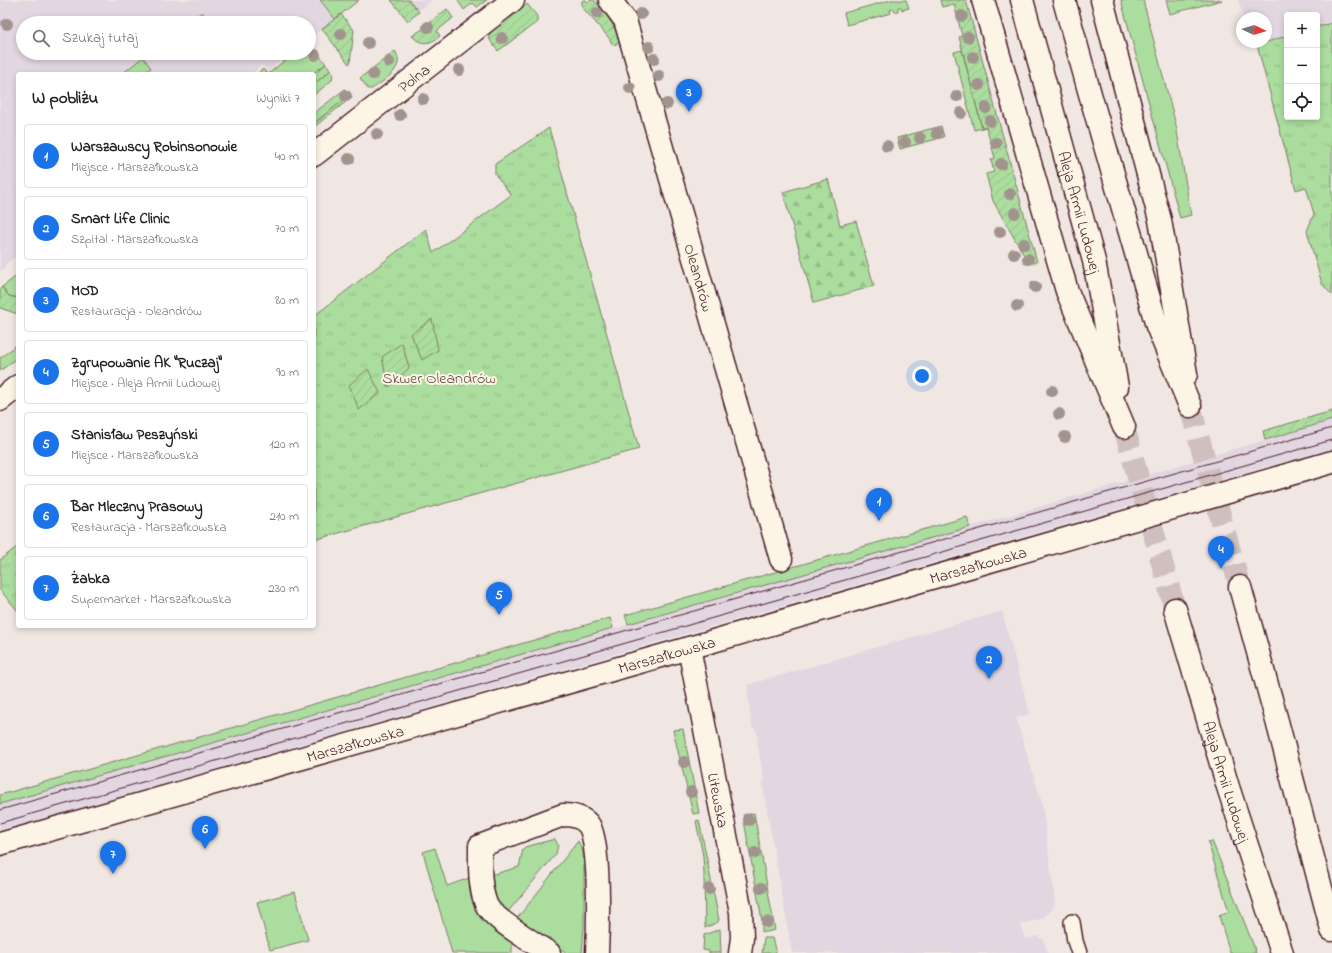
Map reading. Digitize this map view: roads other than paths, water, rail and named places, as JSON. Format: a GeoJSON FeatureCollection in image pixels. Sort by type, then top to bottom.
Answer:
{"type":"FeatureCollection","features":[{"type":"Feature","properties":{"kind":"street","name":"Polna"},"geometry":{"type":"LineString","coordinates":[[316,153],[513,0]]}},
{"type":"Feature","properties":{"kind":"street","name":"Oleandrów"},"geometry":{"type":"LineString","coordinates":[[610,0],[625,20],[782,559]]}},
{"type":"Feature","properties":{"kind":"street","name":"Aleja Armii Ludowej"},"geometry":{"type":"LineString","coordinates":[[984,0],[1067,291],[1124,427],[1094,261],[1022,0]]}},
{"type":"Feature","properties":{"kind":"street"},"geometry":{"type":"LineString","coordinates":[[1064,0],[1157,326],[1190,406],[1160,220],[1102,0]]}},
{"type":"Feature","properties":{"kind":"street"},"geometry":{"type":"LineString","coordinates":[[0,400],[16,388]]}},
{"type":"Feature","properties":{"kind":"street","name":"Marszałkowska"},"geometry":{"type":"LineString","coordinates":[[0,844],[689,648],[1332,462]]}},
{"type":"Feature","properties":{"kind":"street"},"geometry":{"type":"LineString","coordinates":[[1240,587],[1332,930]]}},
{"type":"Feature","properties":{"kind":"street","name":"Aleja Armii Ludowej"},"geometry":{"type":"LineString","coordinates":[[1175,609],[1228,787],[1282,953]]}},
{"type":"Feature","properties":{"kind":"street","name":"Litewska"},"geometry":{"type":"LineString","coordinates":[[689,648],[740,912],[742,938],[740,953]]}},
{"type":"Feature","properties":{"kind":"street"},"geometry":{"type":"LineString","coordinates":[[550,953],[499,919],[486,906],[480,875],[480,846],[563,815],[570,815],[584,820],[592,831],[597,868],[599,922],[597,953]]}},
{"type":"Feature","properties":{"kind":"lane"},"geometry":{"type":"LineString","coordinates":[[1072,922],[1075,941],[1079,953]]}},
{"type":"Feature","properties":{"kind":"tunnel"},"geometry":{"type":"LineString","coordinates":[[1190,406],[1240,587]]}},
{"type":"Feature","properties":{"kind":"tunnel"},"geometry":{"type":"LineString","coordinates":[[1124,427],[1175,609]]}},
{"type":"Feature","properties":{"kind":"tram line"},"geometry":{"type":"LineString","coordinates":[[0,810],[1332,428]]}},
{"type":"Feature","properties":{"kind":"tram line"},"geometry":{"type":"LineString","coordinates":[[0,823],[1332,440]]}},
{"type":"Feature","properties":{"kind":"place","name":"MOD"},"geometry":{"type":"Point","coordinates":[689,112]}},
{"type":"Feature","properties":{"kind":"place","name":"Warszawscy Robinsonowie"},"geometry":{"type":"Point","coordinates":[879,521]}},
{"type":"Feature","properties":{"kind":"place","name":"Zgrupowanie AK \"Ruczaj\""},"geometry":{"type":"Point","coordinates":[1221,569]}},
{"type":"Feature","properties":{"kind":"place","name":"Stanisław Peszyński"},"geometry":{"type":"Point","coordinates":[499,615]}},
{"type":"Feature","properties":{"kind":"place","name":"Smart Life Clinic"},"geometry":{"type":"Point","coordinates":[989,679]}},
{"type":"Feature","properties":{"kind":"place","name":"Bar Mleczny Prasowy"},"geometry":{"type":"Point","coordinates":[205,849]}},
{"type":"Feature","properties":{"kind":"place","name":"Żabka"},"geometry":{"type":"Point","coordinates":[113,874]}},
{"type":"Feature","properties":{"kind":"park label","name":"Skwer Oleandrów"},"geometry":{"type":"Point","coordinates":[439,377]}}]}
